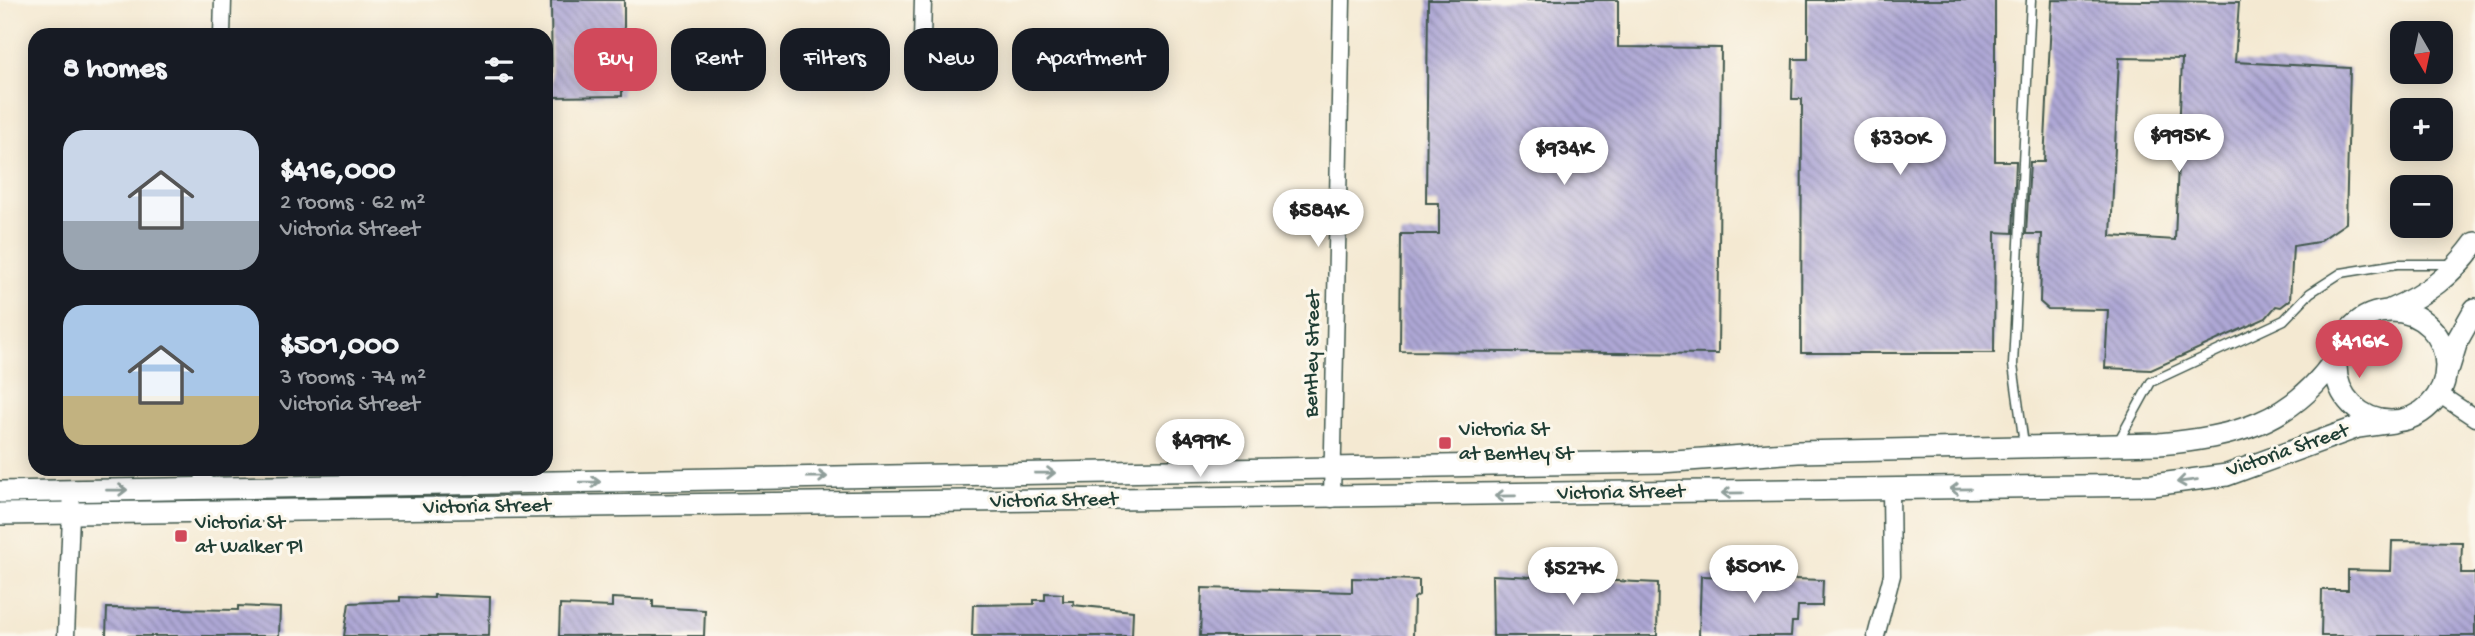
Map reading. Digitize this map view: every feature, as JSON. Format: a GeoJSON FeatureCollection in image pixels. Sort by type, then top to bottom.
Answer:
{"type":"FeatureCollection","features":[{"type":"Feature","properties":{"kind":"main road"},"geometry":{"type":"LineString","coordinates":[[2475,243],[2460,264],[2423,296],[2360,319],[2348,330],[2336,358],[2336,374],[2349,403],[2369,417],[2393,422],[2411,418],[2427,408],[2442,386],[2456,341],[2475,309]]}},
{"type":"Feature","properties":{"kind":"main road"},"geometry":{"type":"LineString","coordinates":[[2390,310],[2407,313],[2422,320],[2434,331],[2443,346],[2446,362],[2442,386]]}},
{"type":"Feature","properties":{"kind":"main road","name":"Victoria Street"},"geometry":{"type":"LineString","coordinates":[[553,476],[1661,462],[1798,452],[2116,445],[2199,440],[2259,425],[2303,397],[2322,378],[2336,358]]}},
{"type":"Feature","properties":{"kind":"main road","name":"Victoria Street"},"geometry":{"type":"LineString","coordinates":[[0,514],[1332,499],[2153,485],[2192,481],[2261,465],[2358,427],[2393,422]]}},
{"type":"Feature","properties":{"kind":"main road","name":"Victoria Street"},"geometry":{"type":"LineString","coordinates":[[0,492],[72,491],[204,479],[512,476]]}},
{"type":"Feature","properties":{"kind":"street"},"geometry":{"type":"LineString","coordinates":[[222,28],[223,0]]}},
{"type":"Feature","properties":{"kind":"street"},"geometry":{"type":"LineString","coordinates":[[922,28],[923,0]]}},
{"type":"Feature","properties":{"kind":"street","name":"Bentley Street"},"geometry":{"type":"LineString","coordinates":[[1332,499],[1342,0]]}},
{"type":"Feature","properties":{"kind":"street"},"geometry":{"type":"LineString","coordinates":[[2442,386],[2475,418]]}},
{"type":"Feature","properties":{"kind":"street"},"geometry":{"type":"LineString","coordinates":[[1876,636],[1892,575],[1891,490]]}},
{"type":"Feature","properties":{"kind":"street"},"geometry":{"type":"LineString","coordinates":[[66,636],[72,491]]}},
{"type":"Feature","properties":{"kind":"lane"},"geometry":{"type":"LineString","coordinates":[[2024,447],[2013,365],[2031,0]]}},
{"type":"Feature","properties":{"kind":"lane"},"geometry":{"type":"LineString","coordinates":[[2116,445],[2151,382],[2284,320],[2310,293],[2340,273],[2397,264],[2460,264]]}},
{"type":"Feature","properties":{"kind":"building"},"geometry":{"type":"Polygon","coordinates":[[[551,0],[624,0],[624,28],[574,28],[574,91],[622,91],[622,96],[553,97],[551,0]]]}},
{"type":"Feature","properties":{"kind":"building"},"geometry":{"type":"Polygon","coordinates":[[[1428,0],[1618,0],[1618,47],[1721,48],[1718,354],[1400,351],[1401,234],[1439,234],[1439,203],[1426,203],[1428,0]]]}},
{"type":"Feature","properties":{"kind":"building"},"geometry":{"type":"Polygon","coordinates":[[[1808,0],[1995,0],[1995,161],[2016,161],[2013,233],[1995,232],[1994,353],[1801,353],[1802,99],[1792,99],[1793,59],[1808,59],[1808,0]]]}},
{"type":"Feature","properties":{"kind":"building"},"geometry":{"type":"Polygon","coordinates":[[[2052,0],[2239,2],[2235,62],[2350,68],[2346,223],[2318,242],[2293,246],[2290,300],[2281,307],[2276,306],[2266,318],[2151,370],[2105,368],[2108,310],[2048,309],[2040,302],[2042,234],[2026,234],[2030,162],[2044,162],[2052,0]],[[2119,58],[2111,236],[2175,240],[2182,59],[2119,58]]]}},
{"type":"Feature","properties":{"kind":"building"},"geometry":{"type":"Polygon","coordinates":[[[2392,541],[2462,542],[2461,573],[2475,573],[2475,636],[2321,636],[2322,590],[2348,590],[2348,570],[2391,571],[2392,541]]]}},
{"type":"Feature","properties":{"kind":"building"},"geometry":{"type":"Polygon","coordinates":[[[1492,575],[1658,583],[1657,636],[1493,636],[1492,575]]]}},
{"type":"Feature","properties":{"kind":"building"},"geometry":{"type":"Polygon","coordinates":[[[1701,576],[1823,580],[1822,606],[1798,606],[1797,622],[1792,622],[1791,636],[1699,636],[1701,576]]]}},
{"type":"Feature","properties":{"kind":"building"},"geometry":{"type":"Polygon","coordinates":[[[1352,578],[1419,580],[1419,595],[1414,598],[1413,636],[1200,636],[1202,588],[1352,592],[1352,578]]]}},
{"type":"Feature","properties":{"kind":"building"},"geometry":{"type":"Polygon","coordinates":[[[1045,593],[1063,594],[1063,601],[1074,601],[1073,605],[1133,611],[1132,636],[972,636],[973,605],[1034,604],[1034,600],[1045,600],[1045,593]]]}},
{"type":"Feature","properties":{"kind":"building"},"geometry":{"type":"Polygon","coordinates":[[[434,595],[490,597],[489,636],[344,636],[349,603],[400,601],[400,597],[434,598],[434,595]]]}},
{"type":"Feature","properties":{"kind":"building"},"geometry":{"type":"Polygon","coordinates":[[[612,598],[653,600],[653,607],[705,610],[704,636],[559,636],[560,605],[612,607],[612,598]]]}},
{"type":"Feature","properties":{"kind":"building"},"geometry":{"type":"Polygon","coordinates":[[[238,606],[280,608],[279,636],[106,636],[107,608],[238,610],[238,606]]]}},
{"type":"Feature","properties":{"kind":"place","name":"Victoria St at Bentley St"},"geometry":{"type":"Point","coordinates":[1445,443]}},
{"type":"Feature","properties":{"kind":"place","name":"Victoria St at Walker Pl"},"geometry":{"type":"Point","coordinates":[181,536]}}]}
